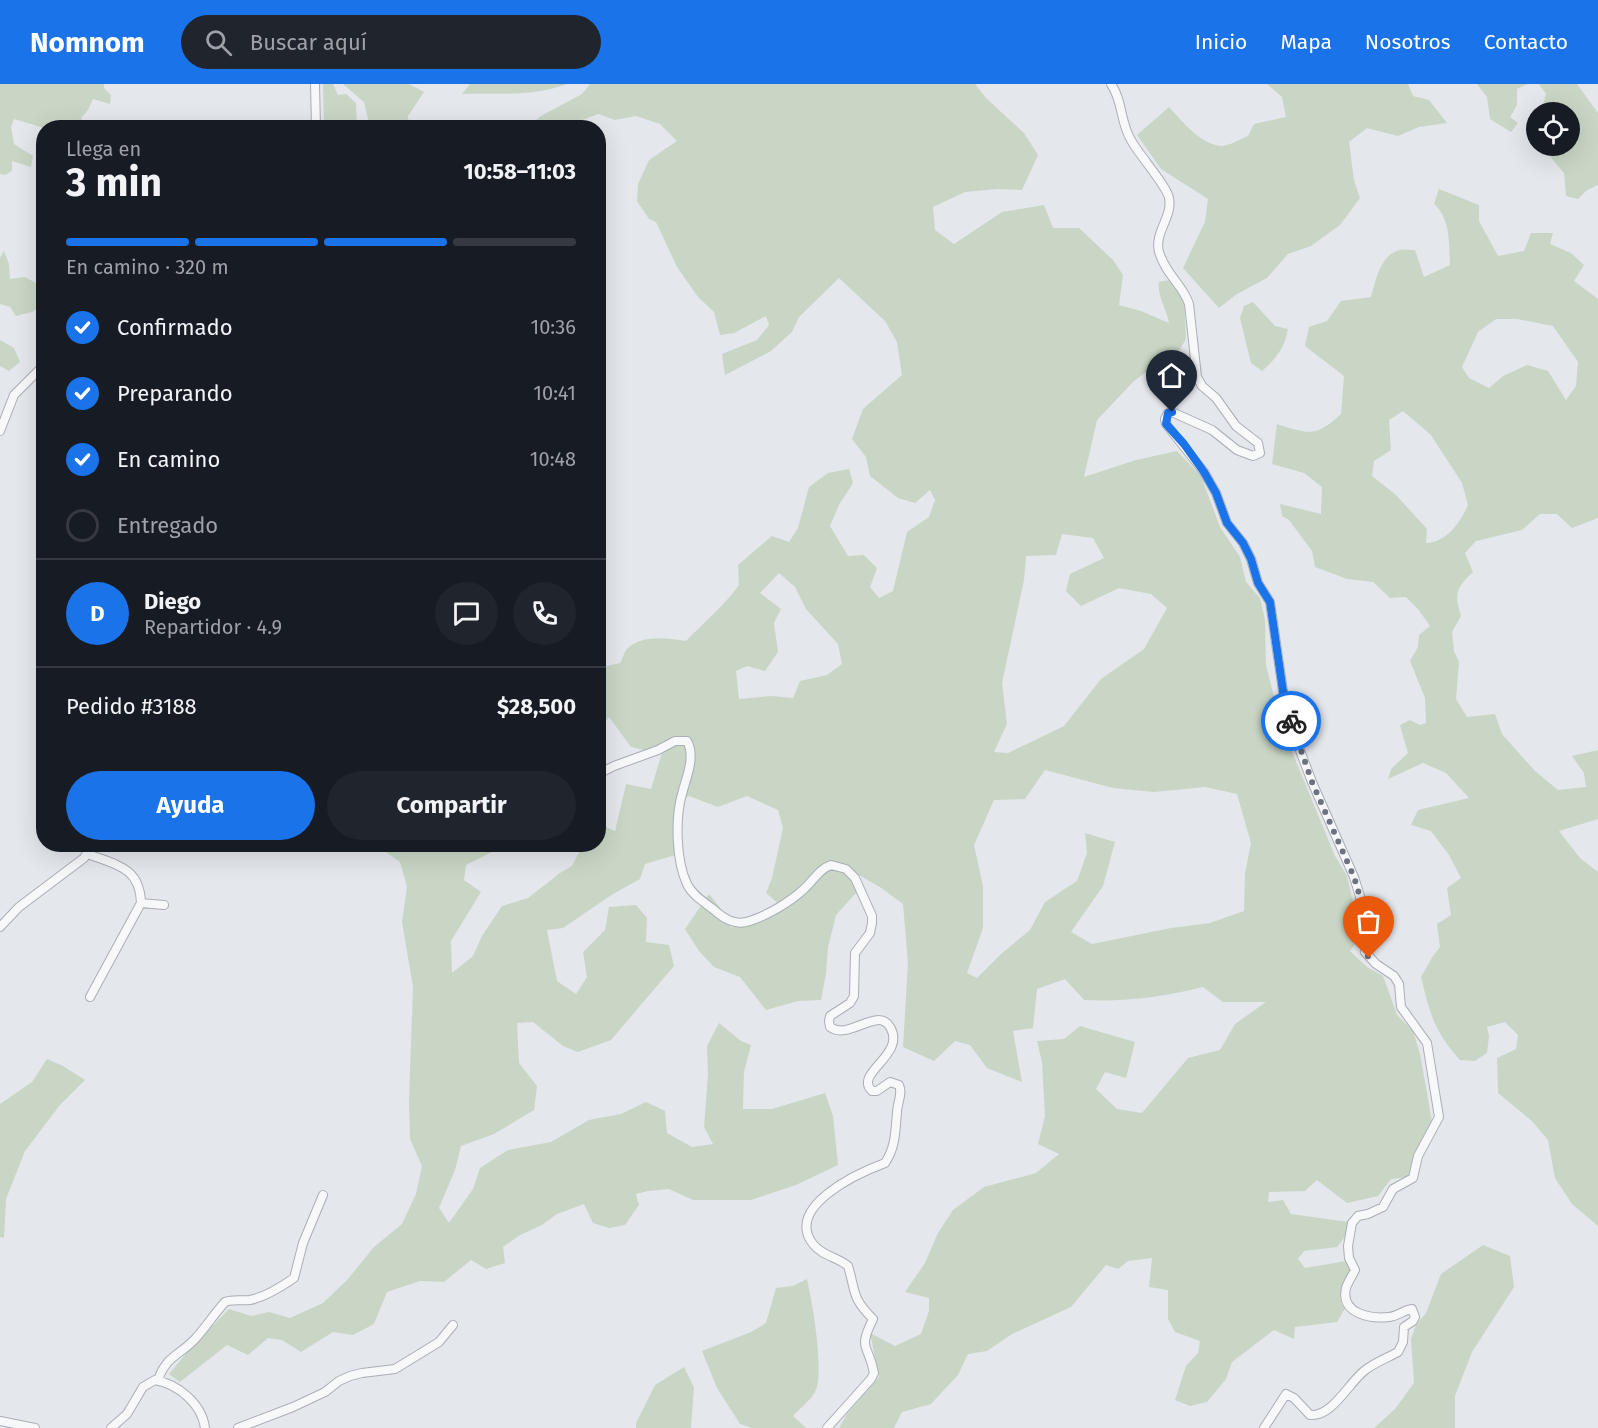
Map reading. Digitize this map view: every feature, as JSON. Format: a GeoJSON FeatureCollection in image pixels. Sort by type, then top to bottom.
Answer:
{"type":"FeatureCollection","features":[{"type":"Feature","properties":{"kind":"street"},"geometry":{"type":"LineString","coordinates":[[315,84],[316,120]]}},
{"type":"Feature","properties":{"kind":"street"},"geometry":{"type":"LineString","coordinates":[[1111,84],[1120,102],[1126,131],[1169,196],[1170,210],[1162,224],[1159,251],[1167,272],[1190,304],[1197,377],[1236,426],[1258,443],[1260,453],[1253,456],[1245,454],[1212,430],[1172,412],[1168,413],[1166,424],[1204,472],[1216,493],[1227,523],[1243,543],[1251,559],[1258,583],[1270,602],[1284,698],[1296,740],[1354,877],[1367,919],[1376,933],[1378,941],[1365,952],[1376,964],[1394,976],[1399,984],[1401,1007],[1427,1043],[1439,1117],[1418,1156],[1413,1178],[1393,1188],[1383,1207],[1358,1216],[1352,1223],[1350,1233],[1349,1258],[1355,1270],[1346,1288],[1346,1299],[1357,1314],[1370,1317],[1391,1317],[1412,1310],[1415,1317],[1404,1327],[1401,1348],[1398,1352],[1364,1371],[1348,1385],[1335,1404],[1316,1416],[1310,1415],[1294,1398],[1286,1394],[1264,1428]]}},
{"type":"Feature","properties":{"kind":"street"},"geometry":{"type":"LineString","coordinates":[[0,431],[14,395],[36,373]]}},
{"type":"Feature","properties":{"kind":"street"},"geometry":{"type":"LineString","coordinates":[[606,771],[675,741],[687,741],[690,747],[690,759],[677,824],[681,861],[686,884],[692,892],[724,918],[741,923],[764,915],[793,898],[819,872],[831,865],[846,869],[855,878],[872,916],[870,933],[855,954],[854,996],[850,1003],[830,1016],[829,1022],[830,1027],[841,1031],[849,1031],[870,1021],[887,1023],[894,1038],[884,1061],[868,1076],[868,1087],[872,1091],[877,1091],[890,1082],[899,1085],[902,1091],[897,1112],[895,1143],[885,1162],[862,1171],[818,1200],[807,1221],[807,1232],[811,1243],[825,1254],[848,1266],[854,1294],[862,1308],[873,1319],[864,1337],[864,1345],[874,1373],[827,1428]]}},
{"type":"Feature","properties":{"kind":"street"},"geometry":{"type":"LineString","coordinates":[[0,927],[19,907],[88,854],[126,868],[135,878],[141,892],[141,903],[90,998]]}},
{"type":"Feature","properties":{"kind":"street"},"geometry":{"type":"LineString","coordinates":[[141,903],[164,905]]}},
{"type":"Feature","properties":{"kind":"street"},"geometry":{"type":"LineString","coordinates":[[158,1380],[162,1368],[196,1338],[225,1302],[264,1296],[294,1278],[303,1243],[323,1196]]}},
{"type":"Feature","properties":{"kind":"street"},"geometry":{"type":"LineString","coordinates":[[238,1428],[293,1407],[325,1392],[339,1381],[362,1373],[395,1369],[439,1342],[453,1325]]}},
{"type":"Feature","properties":{"kind":"street"},"geometry":{"type":"LineString","coordinates":[[111,1428],[128,1414],[143,1387],[150,1381],[158,1380],[186,1395],[196,1407],[205,1428]]}},
{"type":"Feature","properties":{"kind":"street"},"geometry":{"type":"LineString","coordinates":[[0,1421],[35,1428]]}},
{"type":"Feature","properties":{"kind":"green space"},"geometry":{"type":"Polygon","coordinates":[[[0,84],[104,84],[104,88],[111,95],[110,104],[93,99],[82,120],[36,120],[36,126],[14,119],[11,127],[14,144],[33,156],[31,167],[12,161],[12,171],[5,175],[0,174],[0,84]]]}},
{"type":"Feature","properties":{"kind":"green space"},"geometry":{"type":"Polygon","coordinates":[[[323,84],[333,84],[338,95],[346,94],[356,103],[357,120],[324,120],[323,84]]]}},
{"type":"Feature","properties":{"kind":"green space"},"geometry":{"type":"Polygon","coordinates":[[[343,84],[409,84],[424,92],[408,116],[408,120],[368,120],[364,102],[343,84]]]}},
{"type":"Feature","properties":{"kind":"green space"},"geometry":{"type":"Polygon","coordinates":[[[470,84],[567,84],[528,93],[462,94],[470,84]]]}},
{"type":"Feature","properties":{"kind":"green space"},"geometry":{"type":"Polygon","coordinates":[[[590,84],[975,84],[986,98],[1024,133],[1038,155],[1022,190],[997,189],[965,192],[933,207],[935,230],[954,244],[1002,212],[1044,205],[1053,228],[1079,228],[1113,260],[1123,275],[1119,305],[1141,311],[1169,323],[1159,293],[1159,282],[1169,280],[1184,299],[1186,339],[1176,356],[1159,362],[1133,382],[1097,420],[1084,477],[1136,460],[1177,451],[1201,476],[1220,527],[1240,557],[1246,582],[1260,598],[1265,620],[1266,665],[1274,697],[1293,754],[1335,856],[1347,876],[1359,928],[1358,940],[1350,951],[1367,967],[1383,976],[1397,1015],[1413,1031],[1420,1054],[1432,1121],[1415,1152],[1408,1177],[1391,1179],[1378,1196],[1347,1203],[1317,1180],[1305,1191],[1269,1192],[1268,1202],[1283,1200],[1291,1214],[1356,1223],[1337,1247],[1304,1251],[1298,1259],[1305,1268],[1352,1260],[1359,1267],[1350,1288],[1350,1300],[1337,1322],[1295,1327],[1294,1339],[1274,1330],[1232,1362],[1226,1379],[1207,1402],[1190,1406],[1175,1400],[1186,1366],[1198,1353],[1200,1341],[1175,1332],[1168,1319],[1168,1290],[1149,1287],[1152,1258],[1128,1261],[1118,1269],[1106,1265],[1071,1307],[1012,1334],[987,1351],[968,1354],[958,1375],[931,1404],[902,1412],[894,1428],[839,1428],[847,1414],[879,1377],[870,1333],[895,1346],[921,1334],[929,1311],[929,1298],[905,1292],[925,1263],[938,1233],[953,1210],[984,1187],[1036,1173],[1059,1154],[1038,1144],[1045,1116],[1042,1062],[1037,1041],[1064,1039],[1080,1026],[1135,1042],[1126,1078],[1105,1072],[1096,1089],[1117,1109],[1142,1113],[1188,1058],[1220,1050],[1235,1024],[1266,1002],[1223,1002],[1203,987],[1144,998],[1084,1000],[1065,979],[1037,989],[1033,1028],[1013,1031],[1022,1082],[987,1068],[970,1045],[955,1041],[934,1061],[903,1047],[908,963],[903,904],[857,874],[856,893],[836,915],[828,947],[821,1000],[798,1001],[766,1010],[740,977],[714,967],[699,951],[685,929],[709,894],[729,919],[730,927],[758,922],[781,906],[766,893],[772,878],[783,828],[778,810],[747,796],[718,807],[689,796],[678,800],[679,854],[645,864],[640,879],[613,894],[563,928],[547,930],[557,981],[576,994],[587,977],[583,952],[605,930],[609,907],[636,905],[647,918],[646,942],[669,945],[674,966],[611,1040],[578,1052],[563,1046],[533,1022],[517,1023],[519,1063],[537,1086],[534,1110],[494,1134],[461,1146],[455,1170],[439,1208],[449,1223],[473,1189],[480,1168],[508,1150],[551,1142],[589,1120],[621,1114],[646,1102],[665,1111],[667,1133],[692,1147],[713,1144],[704,1127],[708,1074],[707,1046],[719,1023],[741,1041],[751,1045],[744,1072],[743,1109],[772,1109],[825,1093],[833,1116],[838,1165],[796,1185],[751,1200],[693,1200],[669,1189],[636,1194],[639,1205],[625,1225],[609,1228],[593,1223],[584,1204],[557,1214],[503,1247],[505,1263],[486,1269],[471,1260],[444,1282],[420,1281],[387,1292],[374,1324],[353,1335],[333,1332],[301,1352],[282,1340],[268,1338],[248,1355],[227,1345],[180,1382],[169,1374],[229,1309],[251,1316],[269,1312],[290,1318],[323,1303],[347,1280],[374,1247],[402,1224],[416,1194],[422,1166],[410,1139],[413,987],[402,922],[407,887],[400,862],[386,852],[492,852],[466,865],[464,880],[481,892],[451,941],[452,973],[473,956],[482,936],[502,906],[528,898],[572,866],[579,852],[606,852],[606,827],[615,831],[626,784],[651,789],[662,753],[678,744],[648,751],[631,747],[609,717],[606,721],[606,666],[620,663],[626,650],[639,641],[654,638],[686,641],[739,585],[738,565],[772,536],[789,542],[798,528],[809,487],[828,473],[849,469],[853,483],[839,505],[830,526],[848,556],[864,555],[877,568],[870,587],[879,598],[893,591],[907,532],[929,517],[935,500],[930,490],[915,503],[898,498],[870,476],[866,457],[852,439],[863,409],[902,375],[897,342],[885,321],[839,278],[799,317],[792,332],[771,351],[725,375],[722,354],[757,340],[769,325],[766,316],[734,333],[720,335],[714,312],[698,297],[677,267],[656,222],[649,219],[637,201],[638,184],[649,160],[677,141],[660,124],[636,116],[615,120],[598,114],[582,120],[536,120],[582,94],[590,84]],[[1062,534],[1056,555],[1026,556],[1024,580],[1002,683],[1007,724],[994,752],[1008,753],[1064,726],[1101,679],[1144,649],[1167,608],[1151,594],[1119,588],[1081,606],[1066,591],[1070,574],[1104,558],[1093,538],[1062,534]],[[779,573],[760,593],[781,609],[774,623],[778,652],[765,671],[747,666],[736,671],[739,699],[771,696],[793,698],[800,681],[827,675],[842,664],[838,644],[806,609],[795,587],[779,573]],[[1045,770],[1025,799],[994,800],[974,845],[983,886],[983,928],[967,973],[977,978],[1030,930],[1045,902],[1077,881],[1087,853],[1085,833],[1115,842],[1103,886],[1071,932],[1092,944],[1171,928],[1210,923],[1244,911],[1245,873],[1251,843],[1237,794],[1205,787],[1154,792],[1113,788],[1045,770]]]}},
{"type":"Feature","properties":{"kind":"green space"},"geometry":{"type":"Polygon","coordinates":[[[1267,84],[1408,84],[1413,96],[1429,100],[1447,123],[1419,127],[1398,136],[1367,128],[1349,142],[1354,180],[1360,198],[1340,225],[1311,246],[1288,254],[1267,278],[1237,294],[1219,308],[1183,268],[1205,222],[1208,199],[1161,169],[1137,135],[1169,107],[1199,137],[1221,146],[1231,144],[1248,136],[1254,124],[1286,117],[1282,97],[1267,84]]]}},
{"type":"Feature","properties":{"kind":"green space"},"geometry":{"type":"Polygon","coordinates":[[[1477,84],[1527,84],[1517,89],[1517,105],[1510,117],[1518,123],[1511,132],[1490,119],[1487,97],[1477,84]]]}},
{"type":"Feature","properties":{"kind":"green space"},"geometry":{"type":"Polygon","coordinates":[[[1539,84],[1577,84],[1598,113],[1598,185],[1587,190],[1578,199],[1566,196],[1564,173],[1550,156],[1580,156],[1580,102],[1544,102],[1546,94],[1539,84]]]}},
{"type":"Feature","properties":{"kind":"green space"},"geometry":{"type":"Polygon","coordinates":[[[1439,189],[1479,205],[1479,221],[1498,256],[1524,251],[1531,233],[1553,233],[1550,244],[1571,253],[1584,265],[1574,281],[1598,299],[1598,518],[1572,528],[1557,514],[1540,514],[1522,530],[1476,541],[1465,553],[1473,572],[1458,591],[1461,616],[1452,632],[1454,651],[1459,662],[1456,699],[1467,717],[1495,714],[1502,734],[1535,771],[1558,790],[1586,787],[1584,773],[1572,756],[1598,750],[1598,819],[1559,831],[1580,858],[1598,872],[1598,1226],[1572,1204],[1555,1178],[1548,1140],[1532,1121],[1498,1093],[1497,1058],[1516,1049],[1518,1035],[1505,1022],[1487,1027],[1489,1036],[1487,1053],[1475,1061],[1460,1060],[1444,1040],[1427,1002],[1421,977],[1440,947],[1437,924],[1451,915],[1447,888],[1461,878],[1449,855],[1431,831],[1411,825],[1418,810],[1469,798],[1446,773],[1423,763],[1388,779],[1391,769],[1408,753],[1400,725],[1410,720],[1420,725],[1426,723],[1425,698],[1410,661],[1418,647],[1419,635],[1430,626],[1406,597],[1390,598],[1373,582],[1347,579],[1315,567],[1312,551],[1289,520],[1282,516],[1280,504],[1321,514],[1322,487],[1304,473],[1272,464],[1277,424],[1311,432],[1325,427],[1341,414],[1344,376],[1305,346],[1309,327],[1327,321],[1341,301],[1371,297],[1383,263],[1393,253],[1415,250],[1424,277],[1450,265],[1446,224],[1440,210],[1434,204],[1439,189]],[[1496,319],[1478,332],[1462,367],[1469,378],[1489,388],[1503,376],[1527,365],[1548,371],[1566,400],[1576,386],[1578,362],[1553,326],[1517,319],[1496,319]],[[1403,411],[1389,420],[1391,450],[1374,461],[1372,476],[1396,495],[1427,529],[1426,543],[1434,542],[1452,530],[1468,505],[1462,483],[1431,435],[1403,411]]]}},
{"type":"Feature","properties":{"kind":"green space"},"geometry":{"type":"Polygon","coordinates":[[[4,251],[9,264],[10,279],[25,277],[36,283],[36,309],[16,316],[10,307],[0,304],[0,258],[4,251]]]}},
{"type":"Feature","properties":{"kind":"green space"},"geometry":{"type":"Polygon","coordinates":[[[1253,302],[1275,326],[1288,329],[1279,352],[1262,371],[1251,363],[1240,318],[1244,306],[1253,302]]]}},
{"type":"Feature","properties":{"kind":"green space"},"geometry":{"type":"Polygon","coordinates":[[[0,340],[14,348],[20,362],[9,371],[0,366],[0,340]]]}},
{"type":"Feature","properties":{"kind":"green space"},"geometry":{"type":"Polygon","coordinates":[[[47,1059],[85,1080],[60,1105],[25,1151],[6,1199],[4,1238],[0,1237],[0,1104],[32,1082],[47,1059]]]}},
{"type":"Feature","properties":{"kind":"green space"},"geometry":{"type":"Polygon","coordinates":[[[1483,1245],[1510,1256],[1514,1287],[1472,1352],[1455,1396],[1455,1428],[1374,1428],[1395,1409],[1414,1383],[1411,1339],[1416,1325],[1426,1313],[1441,1274],[1483,1245]]]}},
{"type":"Feature","properties":{"kind":"green space"},"geometry":{"type":"Polygon","coordinates":[[[807,1279],[817,1337],[818,1383],[813,1395],[793,1416],[806,1428],[752,1428],[740,1424],[717,1388],[702,1351],[751,1332],[766,1323],[776,1288],[793,1286],[807,1279]]]}},
{"type":"Feature","properties":{"kind":"green space"},"geometry":{"type":"Polygon","coordinates":[[[684,1367],[694,1387],[691,1428],[636,1428],[636,1423],[655,1385],[684,1367]]]}},
{"type":"Feature","properties":{"kind":"way so far"},"geometry":{"type":"LineString","coordinates":[[1291,721],[1312,782],[1354,877],[1367,919],[1376,933],[1378,941],[1365,952],[1369,958]]}},
{"type":"Feature","properties":{"kind":"route"},"geometry":{"type":"LineString","coordinates":[[1172,412],[1168,413],[1165,419],[1166,424],[1204,472],[1216,493],[1227,523],[1243,543],[1251,559],[1258,583],[1270,602],[1273,610],[1284,698],[1291,721]]}}]}
